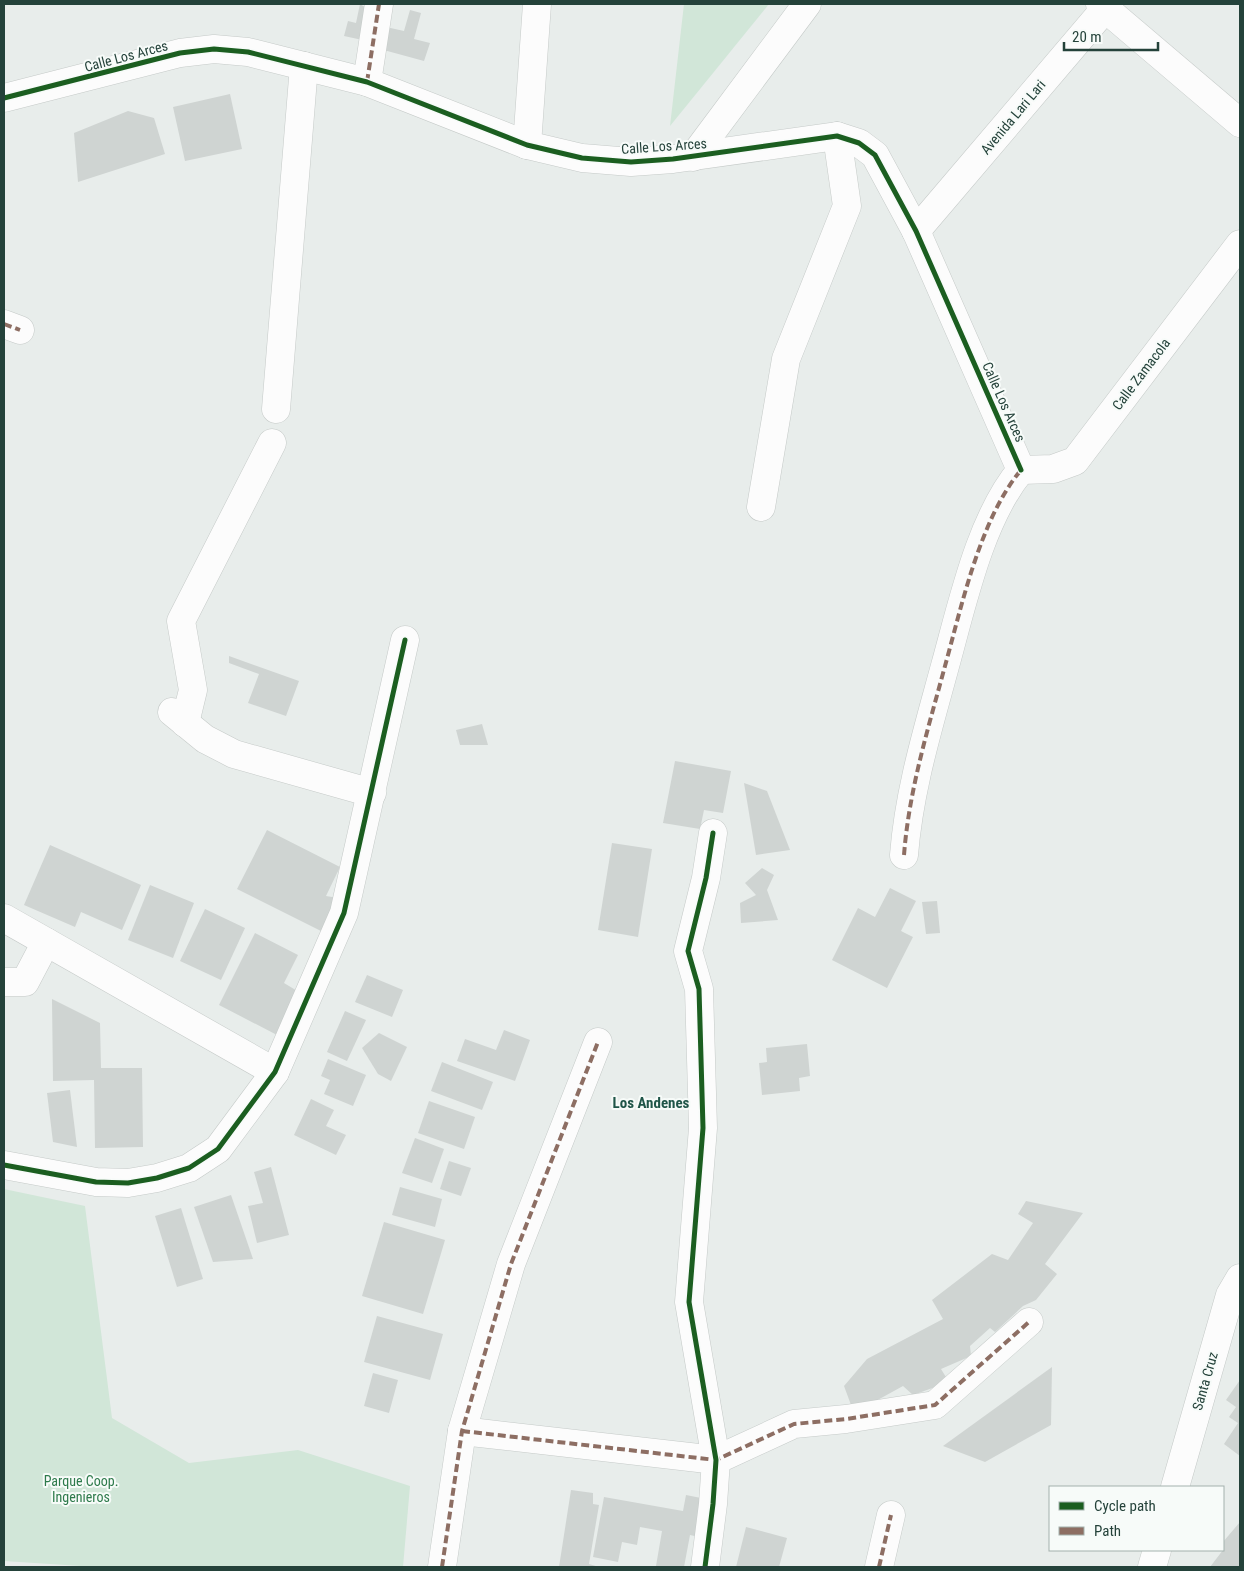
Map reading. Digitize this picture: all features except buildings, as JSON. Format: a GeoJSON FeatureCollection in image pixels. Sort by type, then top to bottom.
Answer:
{"type":"FeatureCollection","features":[{"type":"Feature","properties":{"kind":"street"},"geometry":{"type":"LineString","coordinates":[[367,82],[379,4]]}},
{"type":"Feature","properties":{"kind":"street"},"geometry":{"type":"LineString","coordinates":[[527,144],[537,4]]}},
{"type":"Feature","properties":{"kind":"street"},"geometry":{"type":"LineString","coordinates":[[693,157],[807,4]]}},
{"type":"Feature","properties":{"kind":"street"},"geometry":{"type":"LineString","coordinates":[[1105,5],[1240,123]]}},
{"type":"Feature","properties":{"kind":"street","name":"Avenida Lari Lari"},"geometry":{"type":"LineString","coordinates":[[916,231],[1105,5]]}},
{"type":"Feature","properties":{"kind":"street","name":"Calle Los Arces"},"geometry":{"type":"LineString","coordinates":[[4,98],[180,53],[205,50],[248,52],[367,82],[527,144],[582,158],[631,162],[693,157],[837,136],[859,143],[875,155],[916,231],[1021,470]]}},
{"type":"Feature","properties":{"kind":"street"},"geometry":{"type":"LineString","coordinates":[[276,409],[304,66]]}},
{"type":"Feature","properties":{"kind":"street"},"geometry":{"type":"LineString","coordinates":[[760,506],[786,359],[847,206],[837,136]]}},
{"type":"Feature","properties":{"kind":"street","name":"Calle Zamacola"},"geometry":{"type":"LineString","coordinates":[[1021,470],[1053,468],[1075,461],[1240,244]]}},
{"type":"Feature","properties":{"kind":"street"},"geometry":{"type":"LineString","coordinates":[[272,443],[181,621],[193,690],[178,717],[205,739],[234,754],[372,793]]}},
{"type":"Feature","properties":{"kind":"street"},"geometry":{"type":"LineString","coordinates":[[904,855],[907,817],[915,779],[958,619],[988,524],[1008,486],[1021,470]]}},
{"type":"Feature","properties":{"kind":"street"},"geometry":{"type":"LineString","coordinates":[[4,1165],[96,1182],[128,1183],[157,1178],[188,1168],[218,1149],[275,1072],[344,913],[405,640]]}},
{"type":"Feature","properties":{"kind":"street"},"geometry":{"type":"LineString","coordinates":[[705,1567],[713,1504],[716,1460],[689,1302],[703,1128],[699,989],[688,951],[706,878],[713,833]]}},
{"type":"Feature","properties":{"kind":"street"},"geometry":{"type":"LineString","coordinates":[[4,918],[275,1072]]}},
{"type":"Feature","properties":{"kind":"street"},"geometry":{"type":"LineString","coordinates":[[4,982],[25,982],[46,942]]}},
{"type":"Feature","properties":{"kind":"street"},"geometry":{"type":"LineString","coordinates":[[442,1567],[462,1431],[511,1264],[598,1042]]}},
{"type":"Feature","properties":{"kind":"street","name":"Santa Cruz"},"geometry":{"type":"LineString","coordinates":[[1175,1486],[1230,1295],[1240,1278]]}},
{"type":"Feature","properties":{"kind":"street"},"geometry":{"type":"LineString","coordinates":[[462,1431],[716,1460],[794,1424],[846,1419],[935,1405],[1029,1322]]}},
{"type":"Feature","properties":{"kind":"street"},"geometry":{"type":"LineString","coordinates":[[879,1567],[891,1514]]}},
{"type":"Feature","properties":{"kind":"street"},"geometry":{"type":"LineString","coordinates":[[1152,1567],[1157,1551]]}},
{"type":"Feature","properties":{"kind":"green space"},"geometry":{"type":"Polygon","coordinates":[[[684,4],[769,4],[670,126],[684,4]]]}},
{"type":"Feature","properties":{"kind":"green space","name":"Parque Coop. Ingenieros"},"geometry":{"type":"Polygon","coordinates":[[[4,1189],[85,1206],[112,1418],[189,1463],[298,1450],[410,1486],[403,1567],[96,1567],[4,1561],[4,1189]]]}},
{"type":"Feature","properties":{"kind":"marked path"},"geometry":{"type":"LineString","coordinates":[[367,82],[379,4]]}},
{"type":"Feature","properties":{"kind":"marked path"},"geometry":{"type":"LineString","coordinates":[[4,324],[20,330]]}},
{"type":"Feature","properties":{"kind":"marked path"},"geometry":{"type":"LineString","coordinates":[[904,855],[910,807],[920,760],[966,590],[983,537],[1007,490],[1021,470]]}},
{"type":"Feature","properties":{"kind":"marked path"},"geometry":{"type":"LineString","coordinates":[[442,1567],[462,1431],[511,1264],[598,1042]]}},
{"type":"Feature","properties":{"kind":"marked path"},"geometry":{"type":"LineString","coordinates":[[462,1431],[716,1460],[794,1424],[846,1419],[935,1405],[1029,1322]]}},
{"type":"Feature","properties":{"kind":"marked path"},"geometry":{"type":"LineString","coordinates":[[879,1567],[891,1515]]}},
{"type":"Feature","properties":{"kind":"cycle path"},"geometry":{"type":"LineString","coordinates":[[4,98],[180,53],[214,49],[248,52],[367,82],[527,145],[582,158],[631,162],[673,159],[837,136],[859,143],[875,155],[916,231],[1021,470]]}},
{"type":"Feature","properties":{"kind":"cycle path"},"geometry":{"type":"LineString","coordinates":[[4,1165],[96,1182],[128,1183],[157,1178],[189,1168],[218,1149],[275,1072],[344,913],[405,640]]}},
{"type":"Feature","properties":{"kind":"cycle path"},"geometry":{"type":"LineString","coordinates":[[705,1567],[713,1504],[716,1460],[689,1302],[703,1128],[699,989],[688,951],[706,878],[713,833]]}},
{"type":"Feature","properties":{"kind":"district","name":"Los Andenes"},"geometry":{"type":"Point","coordinates":[651,1103]}}]}
